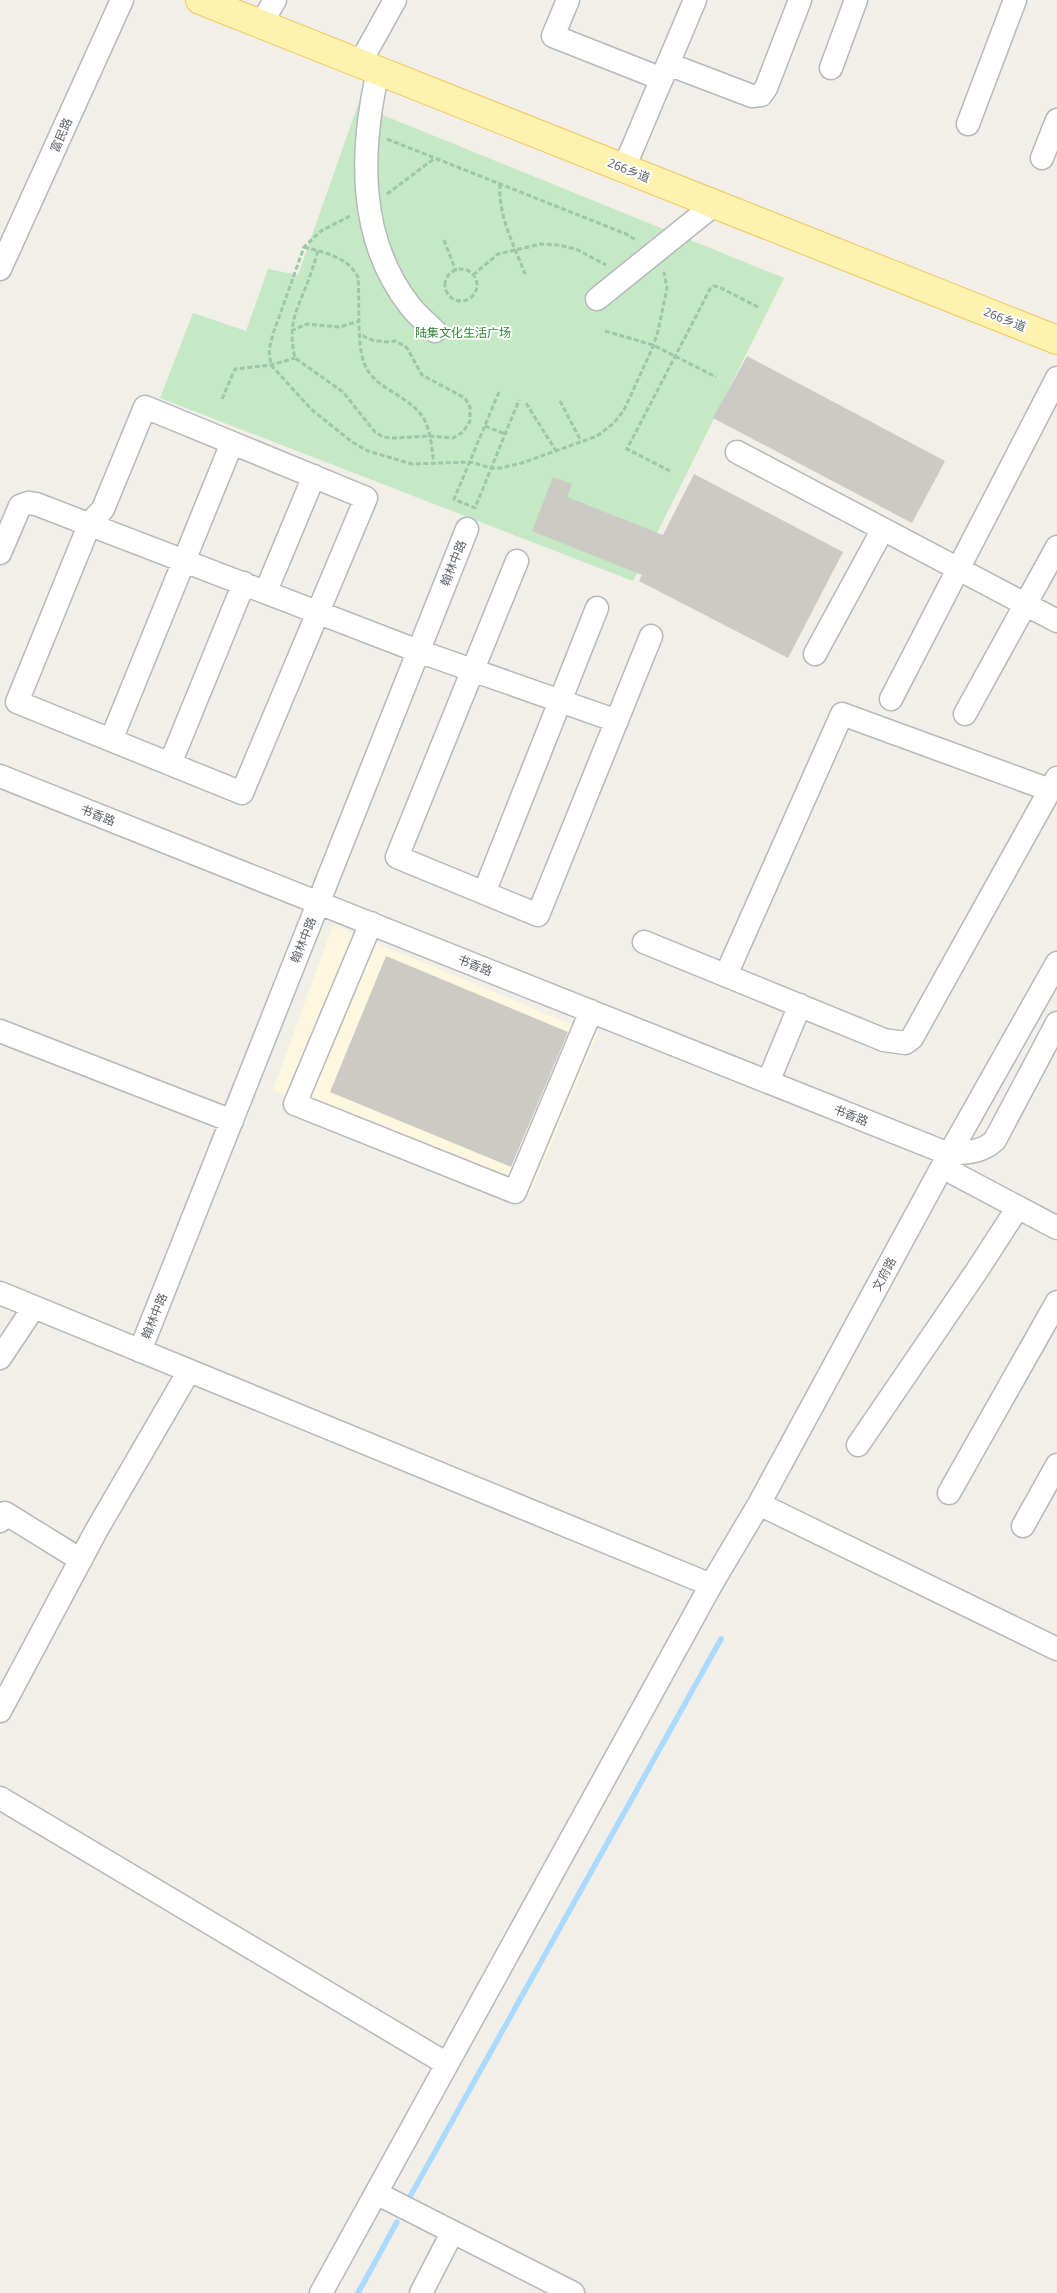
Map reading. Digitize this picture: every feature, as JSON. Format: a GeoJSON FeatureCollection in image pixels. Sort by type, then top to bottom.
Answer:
{"type":"FeatureCollection","features":[{"type":"Feature","properties":{"kind":"main road","name":"266乡道"},"geometry":{"type":"LineString","coordinates":[[200,0],[714,204],[1056,336]]}},
{"type":"Feature","properties":{"kind":"street","name":"富民路"},"geometry":{"type":"LineString","coordinates":[[0,269],[122,0]]}},
{"type":"Feature","properties":{"kind":"street"},"geometry":{"type":"LineString","coordinates":[[261,24],[275,0]]}},
{"type":"Feature","properties":{"kind":"street"},"geometry":{"type":"LineString","coordinates":[[395,0],[369,67],[371,100],[365,160],[368,206],[374,236],[395,282],[410,306],[435,331]]}},
{"type":"Feature","properties":{"kind":"street"},"geometry":{"type":"LineString","coordinates":[[568,0],[553,36],[665,72],[752,96],[761,95],[800,0]]}},
{"type":"Feature","properties":{"kind":"street"},"geometry":{"type":"LineString","coordinates":[[624,168],[695,0]]}},
{"type":"Feature","properties":{"kind":"street"},"geometry":{"type":"LineString","coordinates":[[831,68],[856,0]]}},
{"type":"Feature","properties":{"kind":"street"},"geometry":{"type":"LineString","coordinates":[[968,124],[1015,0]]}},
{"type":"Feature","properties":{"kind":"street"},"geometry":{"type":"LineString","coordinates":[[1042,158],[1057,120]]}},
{"type":"Feature","properties":{"kind":"street"},"geometry":{"type":"LineString","coordinates":[[597,300],[714,204]]}},
{"type":"Feature","properties":{"kind":"street"},"geometry":{"type":"LineString","coordinates":[[891,699],[1057,378]]}},
{"type":"Feature","properties":{"kind":"street"},"geometry":{"type":"LineString","coordinates":[[145,408],[232,443],[366,498],[242,793],[8,699],[90,523],[103,509],[145,408]]}},
{"type":"Feature","properties":{"kind":"street"},"geometry":{"type":"LineString","coordinates":[[111,740],[232,443]]}},
{"type":"Feature","properties":{"kind":"street"},"geometry":{"type":"LineString","coordinates":[[737,452],[1057,621]]}},
{"type":"Feature","properties":{"kind":"street"},"geometry":{"type":"LineString","coordinates":[[266,591],[314,476]]}},
{"type":"Feature","properties":{"kind":"street"},"geometry":{"type":"LineString","coordinates":[[0,553],[20,506],[28,503],[36,504],[90,523],[418,650],[617,721]]}},
{"type":"Feature","properties":{"kind":"street","name":"翰林中路"},"geometry":{"type":"LineString","coordinates":[[140,1351],[466,529]]}},
{"type":"Feature","properties":{"kind":"street"},"geometry":{"type":"LineString","coordinates":[[815,654],[883,529]]}},
{"type":"Feature","properties":{"kind":"street"},"geometry":{"type":"LineString","coordinates":[[965,714],[1057,547]]}},
{"type":"Feature","properties":{"kind":"street"},"geometry":{"type":"LineString","coordinates":[[517,560],[397,857],[538,915],[651,636]]}},
{"type":"Feature","properties":{"kind":"street"},"geometry":{"type":"LineString","coordinates":[[170,764],[244,583]]}},
{"type":"Feature","properties":{"kind":"street"},"geometry":{"type":"LineString","coordinates":[[484,893],[596,608]]}},
{"type":"Feature","properties":{"kind":"street"},"geometry":{"type":"LineString","coordinates":[[644,942],[894,1043],[905,1044],[912,1038],[1054,784],[842,714],[726,974]]}},
{"type":"Feature","properties":{"kind":"street","name":"书香路"},"geometry":{"type":"LineString","coordinates":[[0,776],[768,1082],[946,1161],[1018,1207],[1057,1228]]}},
{"type":"Feature","properties":{"kind":"street"},"geometry":{"type":"LineString","coordinates":[[371,923],[294,1104],[515,1192],[591,1012]]}},
{"type":"Feature","properties":{"kind":"street"},"geometry":{"type":"LineString","coordinates":[[1054,967],[1057,995]]}},
{"type":"Feature","properties":{"kind":"street","name":"文府路"},"geometry":{"type":"LineString","coordinates":[[321,2293],[711,1585],[760,1504],[946,1161],[1054,967]]}},
{"type":"Feature","properties":{"kind":"street"},"geometry":{"type":"LineString","coordinates":[[768,1082],[800,1005]]}},
{"type":"Feature","properties":{"kind":"street"},"geometry":{"type":"LineString","coordinates":[[946,1161],[987,1148],[995,1140],[1057,1023]]}},
{"type":"Feature","properties":{"kind":"street"},"geometry":{"type":"LineString","coordinates":[[0,1031],[232,1120]]}},
{"type":"Feature","properties":{"kind":"street"},"geometry":{"type":"LineString","coordinates":[[858,1446],[1018,1207]]}},
{"type":"Feature","properties":{"kind":"street"},"geometry":{"type":"LineString","coordinates":[[0,1293],[711,1585]]}},
{"type":"Feature","properties":{"kind":"street"},"geometry":{"type":"LineString","coordinates":[[949,1493],[1057,1302]]}},
{"type":"Feature","properties":{"kind":"street"},"geometry":{"type":"LineString","coordinates":[[0,1358],[34,1307]]}},
{"type":"Feature","properties":{"kind":"street"},"geometry":{"type":"LineString","coordinates":[[0,1711],[81,1560],[189,1371]]}},
{"type":"Feature","properties":{"kind":"street"},"geometry":{"type":"LineString","coordinates":[[1023,1526],[1057,1466]]}},
{"type":"Feature","properties":{"kind":"street"},"geometry":{"type":"LineString","coordinates":[[760,1504],[1057,1649]]}},
{"type":"Feature","properties":{"kind":"street"},"geometry":{"type":"LineString","coordinates":[[0,1521],[5,1513],[81,1560]]}},
{"type":"Feature","properties":{"kind":"street"},"geometry":{"type":"LineString","coordinates":[[0,1798],[447,2064]]}},
{"type":"Feature","properties":{"kind":"street"},"geometry":{"type":"LineString","coordinates":[[376,2193],[573,2293]]}},
{"type":"Feature","properties":{"kind":"street"},"geometry":{"type":"LineString","coordinates":[[421,2293],[452,2232]]}},
{"type":"Feature","properties":{"kind":"path"},"geometry":{"type":"LineString","coordinates":[[368,132],[435,158],[626,234],[654,253],[665,273],[667,288],[653,344],[624,410],[614,423],[597,436],[522,463],[491,468],[470,462],[412,464],[368,451],[352,442],[311,409],[271,365],[269,350],[273,334],[304,247],[321,231],[368,206],[435,158]]}},
{"type":"Feature","properties":{"kind":"path"},"geometry":{"type":"LineString","coordinates":[[500,184],[502,214],[525,274]]}},
{"type":"Feature","properties":{"kind":"path"},"geometry":{"type":"LineString","coordinates":[[444,240],[456,271]]}},
{"type":"Feature","properties":{"kind":"path"},"geometry":{"type":"LineString","coordinates":[[473,275],[498,254],[541,244],[567,247],[600,261],[623,278]]}},
{"type":"Feature","properties":{"kind":"path"},"geometry":{"type":"LineString","coordinates":[[304,247],[344,260],[353,267],[358,277],[361,352],[365,366],[370,375],[415,408],[424,420],[434,464]]}},
{"type":"Feature","properties":{"kind":"path"},"geometry":{"type":"LineString","coordinates":[[318,251],[297,307],[291,331],[295,358],[343,392],[375,432],[383,437],[429,436],[453,438],[463,432],[470,421],[470,407],[465,398],[422,375],[407,348],[396,341],[372,340],[361,335]]}},
{"type":"Feature","properties":{"kind":"path"},"geometry":{"type":"LineString","coordinates":[[464,270],[473,275],[477,284],[474,294],[466,301],[450,297],[446,288],[447,278],[456,271],[464,270]]}},
{"type":"Feature","properties":{"kind":"path"},"geometry":{"type":"LineString","coordinates":[[670,471],[627,449],[710,289],[714,286],[758,307]]}},
{"type":"Feature","properties":{"kind":"path"},"geometry":{"type":"LineString","coordinates":[[291,331],[307,324],[339,327],[360,321]]}},
{"type":"Feature","properties":{"kind":"path"},"geometry":{"type":"LineString","coordinates":[[605,331],[653,344],[716,377]]}},
{"type":"Feature","properties":{"kind":"path"},"geometry":{"type":"LineString","coordinates":[[222,399],[235,369],[271,365],[295,358]]}},
{"type":"Feature","properties":{"kind":"path"},"geometry":{"type":"LineString","coordinates":[[499,392],[454,499],[475,508],[519,400]]}},
{"type":"Feature","properties":{"kind":"path"},"geometry":{"type":"LineString","coordinates":[[560,401],[582,441]]}},
{"type":"Feature","properties":{"kind":"path"},"geometry":{"type":"LineString","coordinates":[[526,403],[556,451]]}},
{"type":"Feature","properties":{"kind":"path"},"geometry":{"type":"LineString","coordinates":[[485,426],[505,434]]}},
{"type":"Feature","properties":{"kind":"shaded area"},"geometry":{"type":"Polygon","coordinates":[[[333,925],[597,1035],[530,1194],[273,1090],[333,925]]]}},
{"type":"Feature","properties":{"kind":"green space","name":"陆集文化生活广场"},"geometry":{"type":"Polygon","coordinates":[[[358,105],[784,278],[633,581],[160,398],[193,313],[246,331],[268,269],[298,275],[358,105]]]}},
{"type":"Feature","properties":{"kind":"building"},"geometry":{"type":"Polygon","coordinates":[[[747,356],[945,461],[912,523],[713,418],[747,356]]]}},
{"type":"Feature","properties":{"kind":"building"},"geometry":{"type":"Polygon","coordinates":[[[694,474],[843,552],[788,658],[639,581],[642,575],[532,531],[553,477],[572,484],[567,497],[663,535],[694,474]]]}},
{"type":"Feature","properties":{"kind":"building"},"geometry":{"type":"Polygon","coordinates":[[[386,956],[568,1032],[511,1167],[330,1092],[386,956]]]}},
{"type":"Feature","properties":{"kind":"waterway"},"geometry":{"type":"LineString","coordinates":[[407,2202],[721,1639]]}},
{"type":"Feature","properties":{"kind":"waterway"},"geometry":{"type":"LineString","coordinates":[[358,2293],[397,2222]]}}]}
